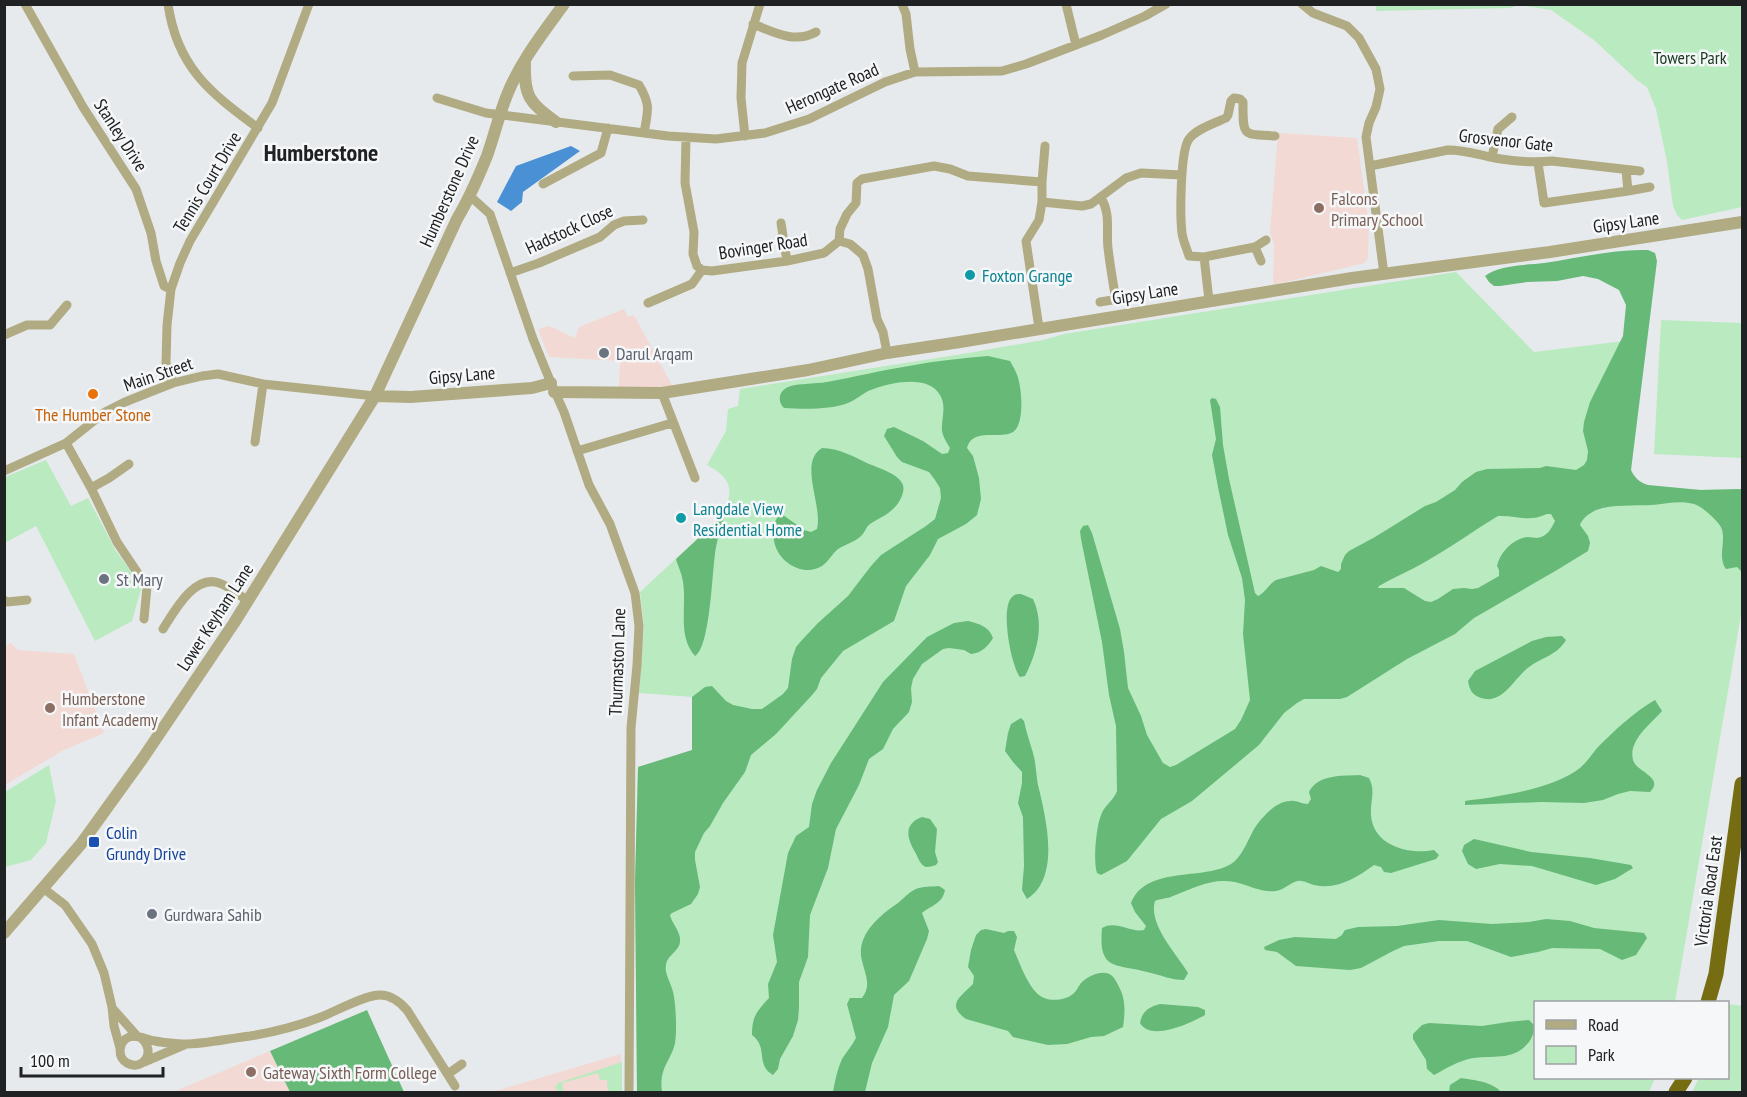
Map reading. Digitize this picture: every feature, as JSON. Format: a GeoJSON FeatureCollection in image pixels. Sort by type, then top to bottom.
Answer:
{"type":"FeatureCollection","features":[{"type":"Feature","properties":{"kind":"highway","name":"Victoria Road East"},"geometry":{"type":"LineString","coordinates":[[1708,1001],[1716,974],[1743,784]]}},
{"type":"Feature","properties":{"kind":"highway"},"geometry":{"type":"LineString","coordinates":[[1676,1092],[1684,1079]]}},
{"type":"Feature","properties":{"kind":"street","name":"Stanley Drive"},"geometry":{"type":"LineString","coordinates":[[25,4],[83,107],[136,189],[151,232],[164,286],[171,289]]}},
{"type":"Feature","properties":{"kind":"street"},"geometry":{"type":"LineString","coordinates":[[168,4],[177,40],[195,73],[218,98],[258,128]]}},
{"type":"Feature","properties":{"kind":"street","name":"Tennis Court Drive"},"geometry":{"type":"LineString","coordinates":[[173,383],[166,363],[167,325],[171,289],[180,263],[190,241],[272,103],[309,4]]}},
{"type":"Feature","properties":{"kind":"street","name":"Humberstone Drive"},"geometry":{"type":"LineString","coordinates":[[375,396],[457,219],[470,196],[487,155],[508,92],[542,33],[564,4]]}},
{"type":"Feature","properties":{"kind":"street"},"geometry":{"type":"LineString","coordinates":[[745,136],[741,98],[742,63],[760,4]]}},
{"type":"Feature","properties":{"kind":"street"},"geometry":{"type":"LineString","coordinates":[[902,4],[906,14],[915,72]]}},
{"type":"Feature","properties":{"kind":"street"},"geometry":{"type":"LineString","coordinates":[[1066,4],[1076,45]]}},
{"type":"Feature","properties":{"kind":"street","name":"Herongate Road"},"geometry":{"type":"LineString","coordinates":[[437,98],[486,113],[644,133],[716,139],[765,134],[808,119],[885,82],[915,72],[1002,71],[1026,64],[1145,16],[1166,4]]}},
{"type":"Feature","properties":{"kind":"street"},"geometry":{"type":"LineString","coordinates":[[1302,4],[1313,13],[1347,26],[1359,38],[1376,69],[1380,88],[1366,136],[1384,274]]}},
{"type":"Feature","properties":{"kind":"street"},"geometry":{"type":"LineString","coordinates":[[753,24],[794,39],[816,32]]}},
{"type":"Feature","properties":{"kind":"street"},"geometry":{"type":"LineString","coordinates":[[525,62],[524,85],[530,100],[556,122]]}},
{"type":"Feature","properties":{"kind":"street"},"geometry":{"type":"LineString","coordinates":[[573,76],[610,75],[639,85],[648,110],[644,133]]}},
{"type":"Feature","properties":{"kind":"street"},"geometry":{"type":"LineString","coordinates":[[1266,240],[1255,247],[1204,258],[1189,256],[1182,234],[1182,175],[1186,143],[1189,137],[1226,118],[1234,98],[1243,102],[1243,127],[1246,132],[1250,135],[1275,136]]}},
{"type":"Feature","properties":{"kind":"street"},"geometry":{"type":"LineString","coordinates":[[1492,157],[1498,129],[1512,117]]}},
{"type":"Feature","properties":{"kind":"street"},"geometry":{"type":"LineString","coordinates":[[543,184],[601,153],[608,128]]}},
{"type":"Feature","properties":{"kind":"street","name":"Bovinger Road"},"geometry":{"type":"LineString","coordinates":[[686,137],[685,183],[694,232],[693,254],[697,266],[702,270],[712,271],[787,261],[824,253],[839,241]]}},
{"type":"Feature","properties":{"kind":"street"},"geometry":{"type":"LineString","coordinates":[[1039,328],[1026,241],[1040,220],[1046,146]]}},
{"type":"Feature","properties":{"kind":"street","name":"Grosvenor Gate"},"geometry":{"type":"LineString","coordinates":[[1370,166],[1448,150],[1461,150],[1492,157],[1640,171]]}},
{"type":"Feature","properties":{"kind":"street"},"geometry":{"type":"LineString","coordinates":[[1538,162],[1544,203],[1650,187]]}},
{"type":"Feature","properties":{"kind":"street"},"geometry":{"type":"LineString","coordinates":[[887,353],[863,255],[850,244],[839,241],[840,229],[847,214],[856,203],[857,183],[862,179],[934,166],[968,176],[1042,183]]}},
{"type":"Feature","properties":{"kind":"street"},"geometry":{"type":"LineString","coordinates":[[1626,170],[1628,191]]}},
{"type":"Feature","properties":{"kind":"street"},"geometry":{"type":"LineString","coordinates":[[1042,202],[1082,206],[1101,198],[1126,178],[1141,173],[1182,175]]}},
{"type":"Feature","properties":{"kind":"street","name":"Thurmaston Lane"},"geometry":{"type":"LineString","coordinates":[[470,196],[490,214],[589,485],[610,524],[635,593],[639,626],[631,728],[629,1092]]}},
{"type":"Feature","properties":{"kind":"street"},"geometry":{"type":"LineString","coordinates":[[1101,198],[1106,206],[1108,245],[1116,300]]}},
{"type":"Feature","properties":{"kind":"street","name":"Hadstock Close"},"geometry":{"type":"LineString","coordinates":[[510,273],[600,237],[614,225],[624,221],[643,220]]}},
{"type":"Feature","properties":{"kind":"street","name":"Gipsy Lane"},"geometry":{"type":"LineString","coordinates":[[375,396],[411,397],[532,388],[662,393],[1209,300],[1743,222]]}},
{"type":"Feature","properties":{"kind":"street"},"geometry":{"type":"LineString","coordinates":[[781,223],[787,261]]}},
{"type":"Feature","properties":{"kind":"street"},"geometry":{"type":"LineString","coordinates":[[1255,247],[1261,261]]}},
{"type":"Feature","properties":{"kind":"street"},"geometry":{"type":"LineString","coordinates":[[1204,258],[1209,300]]}},
{"type":"Feature","properties":{"kind":"street","name":"Bovinger Road"},"geometry":{"type":"LineString","coordinates":[[648,303],[692,284],[702,270]]}},
{"type":"Feature","properties":{"kind":"street"},"geometry":{"type":"LineString","coordinates":[[1100,302],[1131,297]]}},
{"type":"Feature","properties":{"kind":"street"},"geometry":{"type":"LineString","coordinates":[[4,335],[27,325],[50,325],[67,305]]}},
{"type":"Feature","properties":{"kind":"street","name":"Main Street"},"geometry":{"type":"LineString","coordinates":[[4,471],[66,443],[105,412],[140,395],[173,383],[210,374],[263,384],[375,396]]}},
{"type":"Feature","properties":{"kind":"street"},"geometry":{"type":"LineString","coordinates":[[255,442],[263,384]]}},
{"type":"Feature","properties":{"kind":"street"},"geometry":{"type":"LineString","coordinates":[[662,393],[695,478]]}},
{"type":"Feature","properties":{"kind":"street","name":"Lower Keyham Lane"},"geometry":{"type":"LineString","coordinates":[[4,933],[81,844],[143,758],[248,601],[375,396]]}},
{"type":"Feature","properties":{"kind":"street"},"geometry":{"type":"LineString","coordinates":[[577,451],[672,423]]}},
{"type":"Feature","properties":{"kind":"street"},"geometry":{"type":"LineString","coordinates":[[66,443],[117,542],[147,587],[144,619]]}},
{"type":"Feature","properties":{"kind":"street"},"geometry":{"type":"LineString","coordinates":[[91,488],[129,464]]}},
{"type":"Feature","properties":{"kind":"street"},"geometry":{"type":"LineString","coordinates":[[163,629],[193,589],[210,582],[219,582],[248,601]]}},
{"type":"Feature","properties":{"kind":"street"},"geometry":{"type":"LineString","coordinates":[[4,600],[7,602],[27,600]]}},
{"type":"Feature","properties":{"kind":"street"},"geometry":{"type":"LineString","coordinates":[[43,888],[65,905],[88,937],[101,966],[112,1007],[121,1057],[127,1063],[135,1065],[186,1044]]}},
{"type":"Feature","properties":{"kind":"street"},"geometry":{"type":"LineString","coordinates":[[120,1048],[128,1037],[186,1044],[262,1034],[318,1018],[373,996],[386,995],[407,1010],[455,1086]]}},
{"type":"Feature","properties":{"kind":"street"},"geometry":{"type":"LineString","coordinates":[[112,1007],[122,1021],[145,1041],[149,1049],[144,1062]]}},
{"type":"Feature","properties":{"kind":"street"},"geometry":{"type":"LineString","coordinates":[[448,1074],[462,1064]]}},
{"type":"Feature","properties":{"kind":"shaded area","name":"Falcons Primary School"},"geometry":{"type":"Polygon","coordinates":[[[1278,133],[1357,138],[1369,225],[1368,258],[1365,263],[1273,285],[1274,244],[1270,232],[1278,133]]]}},
{"type":"Feature","properties":{"kind":"shaded area","name":"Darul Arqam"},"geometry":{"type":"Polygon","coordinates":[[[624,309],[628,317],[634,315],[673,387],[619,389],[620,361],[549,357],[538,329],[549,326],[575,338],[579,327],[624,309]]]}},
{"type":"Feature","properties":{"kind":"shaded area","name":"Humberstone Infant Academy"},"geometry":{"type":"Polygon","coordinates":[[[11,643],[18,650],[74,654],[104,733],[62,751],[5,785],[4,647],[11,643]]]}},
{"type":"Feature","properties":{"kind":"shaded area","name":"Gateway Sixth Form College"},"geometry":{"type":"Polygon","coordinates":[[[270,1051],[290,1092],[173,1092],[270,1051]]]}},
{"type":"Feature","properties":{"kind":"shaded area"},"geometry":{"type":"Polygon","coordinates":[[[621,1054],[622,1092],[492,1092],[621,1054]]]}},
{"type":"Feature","properties":{"kind":"green space"},"geometry":{"type":"Polygon","coordinates":[[[1376,5],[1519,5],[1510,8],[1376,11],[1376,5]]]}},
{"type":"Feature","properties":{"kind":"green space","name":"Towers Park"},"geometry":{"type":"Polygon","coordinates":[[[1519,5],[1742,5],[1742,207],[1682,220],[1673,206],[1656,109],[1647,87],[1594,40],[1551,10],[1519,5]]]}},
{"type":"Feature","properties":{"kind":"green space"},"geometry":{"type":"Polygon","coordinates":[[[1648,250],[1655,253],[1657,261],[1631,470],[1642,483],[1648,485],[1701,490],[1742,489],[1742,605],[1741,571],[1737,567],[1726,569],[1722,558],[1722,529],[1714,518],[1701,507],[1678,502],[1616,506],[1596,510],[1584,518],[1580,525],[1588,536],[1590,543],[1588,551],[1474,618],[1455,634],[1407,659],[1347,697],[1304,699],[1297,703],[1284,713],[1259,745],[1192,801],[1161,819],[1127,861],[1101,875],[1097,873],[1095,853],[1099,821],[1102,812],[1117,791],[1116,726],[1081,539],[1080,531],[1083,526],[1088,525],[1092,533],[1120,629],[1128,688],[1147,735],[1163,763],[1170,767],[1176,765],[1235,729],[1250,700],[1243,634],[1245,600],[1242,578],[1228,535],[1212,455],[1216,439],[1210,400],[1216,399],[1220,407],[1229,479],[1255,593],[1260,595],[1276,580],[1321,566],[1338,572],[1349,551],[1425,506],[1436,502],[1476,472],[1487,469],[1546,466],[1576,470],[1584,465],[1588,451],[1583,431],[1590,402],[1623,336],[1626,305],[1619,290],[1598,279],[1583,276],[1557,281],[1494,286],[1485,276],[1513,266],[1648,250]],[[1551,514],[1534,518],[1498,516],[1434,557],[1378,588],[1404,588],[1425,601],[1431,602],[1453,589],[1478,588],[1499,576],[1497,566],[1499,561],[1512,544],[1522,538],[1537,538],[1548,532],[1555,521],[1551,514]]]}},
{"type":"Feature","properties":{"kind":"green space"},"geometry":{"type":"Polygon","coordinates":[[[1456,272],[1534,352],[1640,339],[1623,491],[1742,489],[1742,609],[1675,1001],[1534,1001],[1534,1079],[1655,1079],[1649,1092],[637,1092],[635,882],[638,767],[692,751],[692,697],[639,693],[644,627],[640,592],[722,516],[728,499],[729,486],[722,475],[707,465],[726,431],[728,409],[738,406],[740,389],[962,354],[1043,340],[1064,334],[1456,272]]]}},
{"type":"Feature","properties":{"kind":"green space"},"geometry":{"type":"Polygon","coordinates":[[[1661,320],[1742,323],[1742,458],[1654,454],[1661,320]]]}},
{"type":"Feature","properties":{"kind":"green space"},"geometry":{"type":"Polygon","coordinates":[[[988,356],[1010,361],[1016,372],[1021,394],[1021,416],[1013,432],[980,436],[970,442],[967,448],[973,456],[979,478],[981,499],[977,515],[966,524],[938,539],[930,555],[906,586],[894,621],[843,651],[821,678],[813,694],[776,734],[751,755],[745,772],[704,833],[695,852],[700,887],[698,894],[691,904],[670,915],[680,938],[666,968],[675,1003],[674,1047],[663,1072],[662,1092],[637,1092],[635,882],[638,767],[692,750],[692,697],[705,687],[712,686],[733,705],[752,709],[762,709],[783,694],[788,688],[796,647],[848,596],[881,555],[935,519],[941,498],[940,488],[929,472],[902,462],[884,436],[887,429],[894,427],[923,441],[942,454],[948,453],[950,448],[942,431],[943,404],[934,388],[917,382],[896,383],[868,391],[851,402],[816,409],[784,408],[780,400],[781,392],[794,385],[827,382],[889,369],[988,356]]]}},
{"type":"Feature","properties":{"kind":"green space"},"geometry":{"type":"Polygon","coordinates":[[[822,448],[840,451],[888,472],[901,481],[903,491],[896,506],[870,524],[859,537],[838,549],[822,566],[808,570],[801,569],[782,558],[775,545],[773,529],[779,515],[783,515],[804,530],[811,532],[817,529],[817,509],[811,474],[815,455],[822,448]]]}},
{"type":"Feature","properties":{"kind":"green space"},"geometry":{"type":"Polygon","coordinates":[[[46,460],[71,506],[88,498],[116,551],[142,586],[132,621],[95,641],[36,526],[5,543],[5,477],[46,460]]]}},
{"type":"Feature","properties":{"kind":"green space"},"geometry":{"type":"Polygon","coordinates":[[[729,501],[716,547],[708,623],[700,650],[695,656],[689,648],[684,630],[683,582],[676,559],[722,516],[729,501]]]}},
{"type":"Feature","properties":{"kind":"green space"},"geometry":{"type":"Polygon","coordinates":[[[1021,594],[1033,599],[1037,609],[1039,628],[1033,658],[1025,676],[1020,677],[1010,649],[1007,612],[1012,597],[1021,594]]]}},
{"type":"Feature","properties":{"kind":"green space"},"geometry":{"type":"Polygon","coordinates":[[[968,621],[986,628],[993,638],[981,651],[971,654],[964,650],[943,649],[922,664],[913,679],[909,712],[893,729],[883,749],[869,759],[859,785],[836,829],[828,868],[810,915],[808,957],[799,982],[798,1020],[793,1036],[780,1059],[778,1069],[773,1075],[765,1066],[760,1045],[752,1035],[752,1028],[756,1014],[769,998],[768,984],[777,962],[773,935],[788,853],[796,836],[809,827],[812,804],[831,763],[883,682],[927,637],[954,623],[968,621]]]}},
{"type":"Feature","properties":{"kind":"green space"},"geometry":{"type":"Polygon","coordinates":[[[1562,636],[1566,640],[1558,649],[1529,667],[1496,698],[1481,698],[1475,695],[1469,687],[1468,681],[1475,671],[1532,641],[1562,636]]]}},
{"type":"Feature","properties":{"kind":"green space"},"geometry":{"type":"Polygon","coordinates":[[[1655,700],[1662,711],[1637,739],[1632,753],[1635,764],[1654,782],[1654,787],[1650,792],[1630,791],[1603,800],[1584,803],[1465,805],[1465,801],[1541,787],[1569,775],[1583,766],[1598,747],[1625,722],[1655,700]]]}},
{"type":"Feature","properties":{"kind":"green space"},"geometry":{"type":"Polygon","coordinates":[[[1021,718],[1024,721],[1034,757],[1048,846],[1048,862],[1044,877],[1038,889],[1027,899],[1022,890],[1023,817],[1018,803],[1022,772],[1005,751],[1011,724],[1021,718]]]}},
{"type":"Feature","properties":{"kind":"green space"},"geometry":{"type":"Polygon","coordinates":[[[49,765],[56,801],[46,843],[31,860],[5,867],[5,792],[49,765]]]}},
{"type":"Feature","properties":{"kind":"green space"},"geometry":{"type":"Polygon","coordinates":[[[1360,775],[1369,778],[1371,783],[1371,815],[1373,826],[1378,834],[1385,841],[1404,849],[1434,850],[1439,855],[1436,859],[1391,873],[1384,872],[1381,867],[1374,865],[1353,878],[1331,886],[1298,881],[1279,890],[1271,891],[1226,881],[1203,884],[1155,901],[1154,910],[1159,929],[1188,973],[1184,980],[1118,966],[1106,959],[1103,952],[1102,928],[1112,925],[1144,930],[1146,926],[1131,903],[1139,891],[1150,883],[1164,878],[1224,867],[1235,861],[1254,829],[1274,807],[1290,801],[1308,804],[1311,799],[1309,792],[1318,782],[1331,777],[1360,775]]]}},
{"type":"Feature","properties":{"kind":"green space"},"geometry":{"type":"Polygon","coordinates":[[[922,817],[930,819],[937,829],[935,852],[938,862],[928,867],[921,863],[912,847],[908,832],[912,823],[922,817]]]}},
{"type":"Feature","properties":{"kind":"green space"},"geometry":{"type":"Polygon","coordinates":[[[1474,839],[1531,852],[1631,865],[1633,868],[1615,879],[1596,885],[1532,866],[1500,864],[1476,869],[1468,864],[1462,851],[1464,845],[1474,839]]]}},
{"type":"Feature","properties":{"kind":"green space"},"geometry":{"type":"Polygon","coordinates":[[[939,886],[945,890],[944,895],[922,913],[929,931],[927,939],[909,981],[894,995],[888,1027],[872,1063],[865,1092],[833,1092],[842,1059],[856,1038],[847,1004],[850,998],[862,998],[866,992],[867,980],[861,949],[866,935],[880,917],[911,892],[922,887],[939,886]]]}},
{"type":"Feature","properties":{"kind":"green space"},"geometry":{"type":"Polygon","coordinates":[[[1546,919],[1570,921],[1594,928],[1644,933],[1647,938],[1636,955],[1622,960],[1600,949],[1552,948],[1511,957],[1467,941],[1439,941],[1404,946],[1361,968],[1350,970],[1296,966],[1277,952],[1265,950],[1264,947],[1279,940],[1295,937],[1336,939],[1345,930],[1358,927],[1397,926],[1439,920],[1492,924],[1546,919]]]}},
{"type":"Feature","properties":{"kind":"green space"},"geometry":{"type":"Polygon","coordinates":[[[986,929],[1004,933],[1014,931],[1017,937],[1014,950],[1022,969],[1037,994],[1046,999],[1066,998],[1074,993],[1082,982],[1092,976],[1100,973],[1111,975],[1123,996],[1123,1027],[1104,1036],[1067,1044],[1048,1045],[1013,1037],[1008,1031],[966,1019],[960,1014],[956,1004],[960,996],[973,984],[974,976],[968,967],[971,950],[976,935],[986,929]]]}},
{"type":"Feature","properties":{"kind":"green space"},"geometry":{"type":"Polygon","coordinates":[[[1160,1004],[1198,1007],[1205,1010],[1205,1015],[1162,1031],[1145,1028],[1140,1023],[1142,1015],[1149,1008],[1160,1004]]]}},
{"type":"Feature","properties":{"kind":"green space"},"geometry":{"type":"Polygon","coordinates":[[[1729,1004],[1742,1006],[1742,1092],[1692,1092],[1698,1079],[1729,1079],[1729,1004]]]}},
{"type":"Feature","properties":{"kind":"green space"},"geometry":{"type":"Polygon","coordinates":[[[367,1010],[404,1092],[290,1092],[270,1051],[367,1010]]]}},
{"type":"Feature","properties":{"kind":"green space"},"geometry":{"type":"Polygon","coordinates":[[[1529,1020],[1534,1025],[1532,1036],[1529,1042],[1517,1052],[1503,1056],[1468,1059],[1434,1075],[1427,1069],[1426,1060],[1413,1039],[1413,1034],[1422,1025],[1429,1023],[1482,1026],[1529,1020]]]}},
{"type":"Feature","properties":{"kind":"green space"},"geometry":{"type":"Polygon","coordinates":[[[622,1062],[622,1092],[608,1092],[607,1080],[600,1080],[598,1073],[562,1083],[564,1092],[555,1088],[558,1083],[622,1062]]]}},
{"type":"Feature","properties":{"kind":"green space"},"geometry":{"type":"Polygon","coordinates":[[[1461,1078],[1488,1084],[1501,1092],[1449,1092],[1450,1085],[1461,1078]]]}},
{"type":"Feature","properties":{"kind":"water"},"geometry":{"type":"Polygon","coordinates":[[[571,146],[580,151],[523,192],[522,202],[511,211],[497,202],[516,166],[571,146]]]}},
{"type":"Feature","properties":{"kind":"place","name":"Falcons Primary School"},"geometry":{"type":"Point","coordinates":[1319,208]}},
{"type":"Feature","properties":{"kind":"place","name":"Foxton Grange"},"geometry":{"type":"Point","coordinates":[970,275]}},
{"type":"Feature","properties":{"kind":"place","name":"Darul Arqam"},"geometry":{"type":"Point","coordinates":[604,353]}},
{"type":"Feature","properties":{"kind":"place","name":"The Humber Stone"},"geometry":{"type":"Point","coordinates":[93,394]}},
{"type":"Feature","properties":{"kind":"place","name":"Langdale View Residential Home"},"geometry":{"type":"Point","coordinates":[681,518]}},
{"type":"Feature","properties":{"kind":"place","name":"St Mary"},"geometry":{"type":"Point","coordinates":[104,579]}},
{"type":"Feature","properties":{"kind":"place","name":"Humberstone Infant Academy"},"geometry":{"type":"Point","coordinates":[50,708]}},
{"type":"Feature","properties":{"kind":"place","name":"Colin Grundy Drive"},"geometry":{"type":"Point","coordinates":[94,842]}},
{"type":"Feature","properties":{"kind":"place","name":"Gurdwara Sahib"},"geometry":{"type":"Point","coordinates":[152,914]}},
{"type":"Feature","properties":{"kind":"place","name":"Gateway Sixth Form College"},"geometry":{"type":"Point","coordinates":[251,1072]}},
{"type":"Feature","properties":{"kind":"district","name":"Humberstone"},"geometry":{"type":"Point","coordinates":[321,152]}}]}
